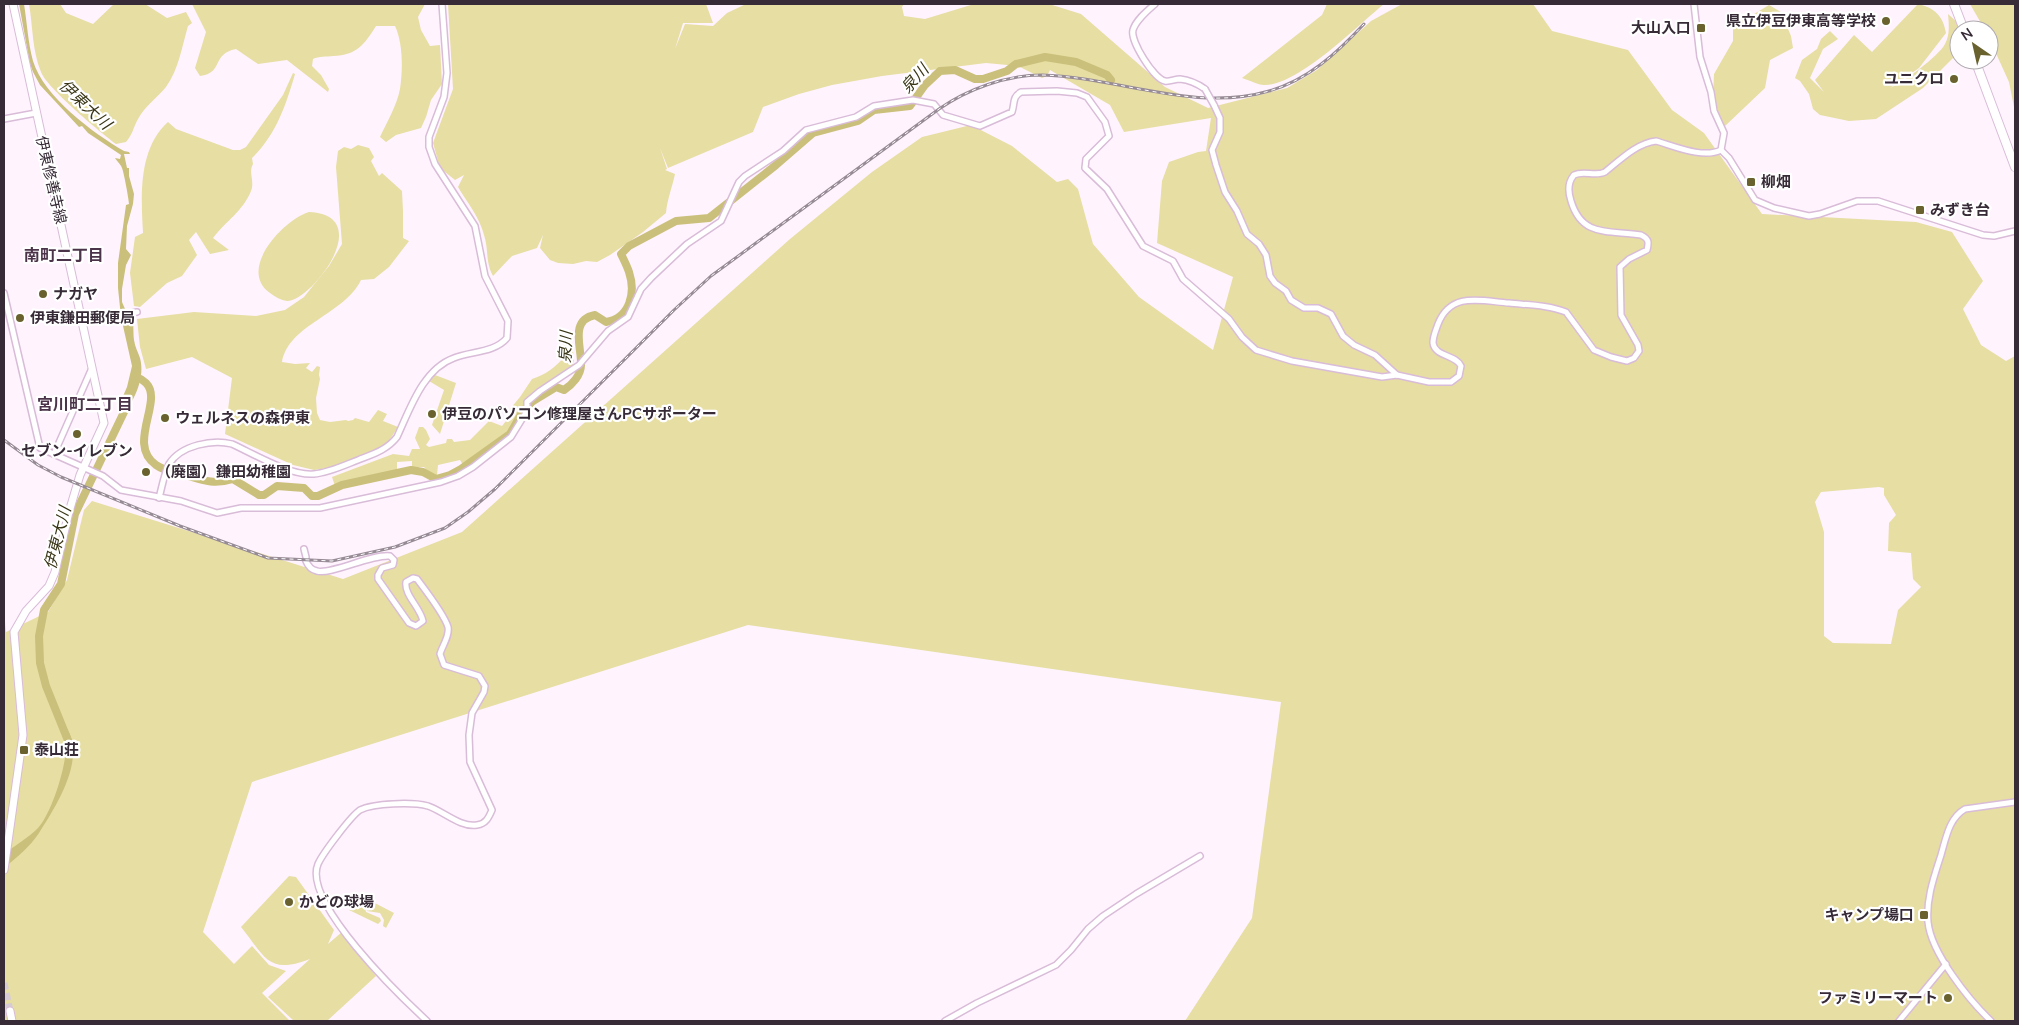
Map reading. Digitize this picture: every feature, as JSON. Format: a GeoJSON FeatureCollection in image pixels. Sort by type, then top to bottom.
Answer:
{"type":"FeatureCollection","features":[{"type":"Feature","properties":{"kind":"highway"},"geometry":{"type":"LineString","coordinates":[[1954,4],[1960,20]]}},
{"type":"Feature","properties":{"kind":"highway"},"geometry":{"type":"LineString","coordinates":[[1979,70],[2015,167]]}},
{"type":"Feature","properties":{"kind":"main road","name":"伊東修善寺線"},"geometry":{"type":"LineString","coordinates":[[4,870],[23,735],[14,632],[26,612],[49,586],[55,572],[68,512],[104,423],[13,4]]}},
{"type":"Feature","properties":{"kind":"main road"},"geometry":{"type":"LineString","coordinates":[[10,1011],[12,1021]]}},
{"type":"Feature","properties":{"kind":"street"},"geometry":{"type":"LineString","coordinates":[[159,498],[169,465],[178,455],[193,447],[225,442],[290,470],[306,474],[316,474],[354,461],[391,445],[424,383],[440,365],[455,357],[498,345],[507,338],[508,321],[486,276],[475,226],[435,164],[429,147],[429,137],[444,96],[447,73],[442,4]]}},
{"type":"Feature","properties":{"kind":"street"},"geometry":{"type":"LineString","coordinates":[[1155,4],[1141,17],[1134,28],[1133,40],[1158,78],[1165,81],[1180,79],[1196,83],[1205,89],[1220,118],[1220,132],[1212,150],[1225,192],[1237,211],[1247,234],[1259,244],[1266,255],[1270,276],[1275,283],[1286,291],[1291,300],[1304,308],[1318,308],[1332,314],[1343,336],[1354,345],[1374,355],[1397,375]]}},
{"type":"Feature","properties":{"kind":"street"},"geometry":{"type":"LineString","coordinates":[[1694,4],[1700,57],[1711,92],[1714,111],[1724,133],[1721,150]]}},
{"type":"Feature","properties":{"kind":"street"},"geometry":{"type":"LineString","coordinates":[[4,293],[40,448],[103,476],[121,490],[181,502],[217,513],[241,508],[320,508],[441,482],[458,476],[473,467],[511,436],[528,411],[527,402],[584,361],[608,331],[628,317],[641,289],[650,278],[687,244],[721,221],[739,182],[745,176],[783,151],[806,130],[856,117],[874,106],[921,100],[934,104],[943,115],[980,126],[1012,112],[1016,94],[1021,92],[1077,93],[1087,97],[1105,122],[1109,136],[1086,159],[1085,168],[1107,189],[1143,246],[1173,261],[1183,279],[1229,319],[1242,338],[1256,350],[1283,359],[1382,377],[1397,375],[1429,382],[1451,382],[1456,380],[1461,366],[1456,359],[1436,350],[1433,344],[1434,335],[1444,311],[1452,305],[1471,300],[1555,308],[1566,312],[1594,350],[1619,359],[1627,360],[1634,358],[1639,351],[1638,345],[1622,315],[1620,267],[1628,259],[1647,250],[1649,243],[1641,235],[1604,231],[1589,227],[1581,222],[1574,210],[1570,197],[1570,181],[1577,173],[1599,175],[1605,172],[1648,141],[1656,141],[1692,151],[1714,154],[1721,150]]}},
{"type":"Feature","properties":{"kind":"street"},"geometry":{"type":"LineString","coordinates":[[4,119],[36,113]]}},
{"type":"Feature","properties":{"kind":"street"},"geometry":{"type":"LineString","coordinates":[[1721,150],[1755,200],[1774,208],[1809,216],[1857,201],[1878,202],[1983,235],[1994,236],[2015,231]]}},
{"type":"Feature","properties":{"kind":"street"},"geometry":{"type":"LineString","coordinates":[[117,316],[137,312]]}},
{"type":"Feature","properties":{"kind":"street"},"geometry":{"type":"LineString","coordinates":[[54,454],[92,366]]}},
{"type":"Feature","properties":{"kind":"street"},"geometry":{"type":"LineString","coordinates":[[304,550],[310,567],[316,571],[324,572],[390,556],[394,560],[393,565],[382,568],[378,579],[409,623],[416,626],[423,620],[419,609],[405,587],[406,582],[413,578],[418,579],[448,628],[446,641],[440,654],[444,664],[479,676],[485,686],[484,692],[472,713],[469,735],[470,762],[492,810],[487,821],[482,824],[470,825],[428,806],[416,804],[391,804],[366,808],[355,814],[324,853],[318,865],[316,876],[321,895],[336,921],[394,989],[427,1021]]}},
{"type":"Feature","properties":{"kind":"street"},"geometry":{"type":"LineString","coordinates":[[1991,1021],[1973,1004],[1946,964],[1928,924],[1928,910],[1931,884],[1951,823],[1958,813],[1965,809],[2015,802]]}},
{"type":"Feature","properties":{"kind":"street"},"geometry":{"type":"LineString","coordinates":[[945,1021],[1056,964],[1104,916],[1136,894],[1200,856]]}},
{"type":"Feature","properties":{"kind":"street"},"geometry":{"type":"LineString","coordinates":[[1899,1021],[1946,964]]}},
{"type":"Feature","properties":{"kind":"shaded area"},"geometry":{"type":"Polygon","coordinates":[[[19,4],[24,4],[33,61],[48,88],[58,101],[84,124],[130,154],[124,154],[134,194],[127,226],[126,249],[131,255],[126,265],[122,302],[128,316],[132,317],[134,343],[140,358],[141,375],[133,400],[118,421],[124,408],[120,403],[127,387],[132,366],[121,317],[118,288],[118,263],[126,205],[129,204],[123,171],[115,158],[120,159],[121,155],[88,133],[82,126],[79,127],[40,85],[30,64],[19,4]]]}},
{"type":"Feature","properties":{"kind":"shaded area"},"geometry":{"type":"Polygon","coordinates":[[[29,4],[60,4],[66,13],[93,24],[114,4],[145,4],[167,18],[186,12],[192,23],[188,26],[174,73],[166,87],[141,114],[126,142],[116,144],[108,138],[75,110],[45,79],[36,55],[29,4]]]}},
{"type":"Feature","properties":{"kind":"shaded area"},"geometry":{"type":"Polygon","coordinates":[[[192,4],[425,4],[418,17],[421,30],[430,46],[440,45],[442,84],[431,100],[421,128],[396,135],[386,142],[380,137],[397,101],[402,73],[401,48],[395,26],[376,26],[368,39],[359,48],[348,54],[313,59],[312,66],[321,75],[329,89],[328,92],[287,60],[258,64],[236,49],[228,51],[223,55],[212,71],[200,76],[195,68],[206,32],[192,4]]]}},
{"type":"Feature","properties":{"kind":"shaded area"},"geometry":{"type":"Polygon","coordinates":[[[448,4],[706,4],[713,23],[683,23],[675,49],[685,24],[713,26],[727,13],[746,4],[904,4],[902,7],[904,16],[925,19],[974,4],[1049,4],[1081,14],[1165,87],[1208,108],[1287,88],[1317,70],[1371,21],[1402,4],[1533,4],[1552,31],[1628,50],[1672,110],[1704,133],[1762,214],[1916,222],[1952,232],[1983,281],[1963,309],[1981,345],[2006,361],[2015,356],[2015,1021],[1185,1021],[1252,918],[1281,702],[748,625],[252,782],[203,932],[234,964],[252,946],[269,965],[286,971],[262,993],[290,1021],[4,1021],[4,612],[6,632],[48,612],[67,580],[84,510],[92,501],[343,579],[462,532],[790,239],[872,172],[922,137],[971,125],[1012,146],[1057,182],[1068,179],[1078,189],[1093,244],[1139,297],[1213,350],[1233,277],[1157,243],[1162,181],[1169,162],[1206,151],[1211,118],[1124,132],[1110,105],[1050,70],[1047,76],[1042,78],[1018,66],[986,63],[882,76],[832,85],[763,107],[753,132],[668,168],[660,148],[667,169],[665,170],[675,174],[666,213],[610,255],[597,262],[558,263],[550,260],[540,248],[543,235],[537,248],[512,256],[493,276],[482,229],[458,187],[464,175],[455,180],[440,168],[433,143],[453,89],[448,4]],[[1884,488],[1821,492],[1815,502],[1824,532],[1824,636],[1833,643],[1891,644],[1898,610],[1921,587],[1913,579],[1911,553],[1888,551],[1889,523],[1896,515],[1884,495],[1884,488]]]}},
{"type":"Feature","properties":{"kind":"shaded area"},"geometry":{"type":"Polygon","coordinates":[[[1327,4],[1384,4],[1327,53],[1293,76],[1278,83],[1264,85],[1242,78],[1322,15],[1327,4]]]}},
{"type":"Feature","properties":{"kind":"shaded area"},"geometry":{"type":"Polygon","coordinates":[[[1918,4],[1934,10],[1943,22],[1946,33],[1919,68],[1890,88],[1920,69],[1936,55],[1945,44],[1949,26],[1949,62],[1923,88],[1876,119],[1849,121],[1820,115],[1813,109],[1809,94],[1800,81],[1795,78],[1802,60],[1817,49],[1821,39],[1830,31],[1838,39],[1823,49],[1810,78],[1824,92],[1815,80],[1854,35],[1872,52],[1918,4]]]}},
{"type":"Feature","properties":{"kind":"shaded area"},"geometry":{"type":"Polygon","coordinates":[[[1970,4],[2015,4],[2015,112],[2009,82],[1999,60],[1999,20],[1979,20],[1970,4]]]}},
{"type":"Feature","properties":{"kind":"shaded area"},"geometry":{"type":"Polygon","coordinates":[[[1769,5],[1781,12],[1791,36],[1793,48],[1770,60],[1765,88],[1724,127],[1713,97],[1714,74],[1733,41],[1733,24],[1742,14],[1754,14],[1769,5]]]}},
{"type":"Feature","properties":{"kind":"shaded area"},"geometry":{"type":"Polygon","coordinates":[[[1948,14],[1955,20],[1949,20],[1949,26],[1948,14]]]}},
{"type":"Feature","properties":{"kind":"shaded area"},"geometry":{"type":"Polygon","coordinates":[[[293,73],[295,74],[292,86],[279,119],[268,140],[252,158],[252,187],[248,198],[213,238],[229,250],[210,254],[196,232],[189,240],[197,255],[182,276],[167,283],[140,307],[134,306],[130,273],[135,237],[143,233],[142,189],[146,159],[158,133],[168,122],[176,129],[233,150],[240,150],[246,147],[283,95],[293,73]]]}},
{"type":"Feature","properties":{"kind":"shaded area"},"geometry":{"type":"Polygon","coordinates":[[[358,145],[369,148],[374,157],[371,161],[379,176],[382,173],[402,191],[403,238],[409,241],[389,267],[374,279],[361,280],[353,292],[342,302],[295,338],[287,349],[282,362],[295,364],[310,363],[306,368],[312,372],[317,366],[320,367],[320,379],[316,398],[317,413],[320,420],[330,422],[348,421],[355,418],[369,422],[378,410],[387,414],[383,421],[398,427],[389,441],[373,452],[328,468],[314,470],[293,465],[225,434],[232,378],[192,357],[146,369],[140,347],[137,319],[194,312],[256,316],[285,310],[304,297],[329,266],[342,244],[336,167],[338,151],[344,147],[351,149],[358,145]]]}},
{"type":"Feature","properties":{"kind":"shaded area"},"geometry":{"type":"Polygon","coordinates":[[[309,212],[329,217],[338,227],[339,241],[333,258],[311,288],[298,297],[287,301],[283,300],[270,293],[261,283],[259,272],[261,259],[267,247],[287,225],[309,212]]]}},
{"type":"Feature","properties":{"kind":"shaded area"},"geometry":{"type":"Polygon","coordinates":[[[570,340],[574,360],[570,371],[527,399],[509,433],[467,463],[463,465],[460,460],[438,465],[437,475],[430,474],[424,467],[412,467],[412,461],[397,462],[397,471],[335,486],[332,477],[393,454],[409,456],[412,449],[420,449],[415,438],[419,427],[423,427],[426,430],[430,439],[426,445],[429,447],[446,443],[447,439],[452,439],[454,442],[470,440],[489,421],[502,426],[510,416],[510,409],[532,379],[550,370],[564,357],[562,345],[570,340]]]}},
{"type":"Feature","properties":{"kind":"shaded area"},"geometry":{"type":"Polygon","coordinates":[[[435,375],[456,383],[440,434],[432,425],[444,390],[429,381],[435,375]]]}},
{"type":"Feature","properties":{"kind":"shaded area"},"geometry":{"type":"Polygon","coordinates":[[[56,717],[67,729],[72,743],[73,759],[69,775],[63,791],[39,833],[27,848],[4,868],[4,854],[30,835],[44,820],[60,781],[66,752],[66,740],[65,730],[56,717]]]}},
{"type":"Feature","properties":{"kind":"shaded area"},"geometry":{"type":"Polygon","coordinates":[[[289,876],[296,877],[334,930],[328,944],[342,932],[376,976],[327,1021],[294,1021],[268,997],[310,959],[285,965],[269,961],[241,927],[289,876]]]}},
{"type":"Feature","properties":{"kind":"shaded area"},"geometry":{"type":"Polygon","coordinates":[[[359,897],[366,900],[364,905],[366,912],[380,918],[381,921],[378,924],[349,910],[359,907],[355,899],[359,897]]]}},
{"type":"Feature","properties":{"kind":"shaded area"},"geometry":{"type":"Polygon","coordinates":[[[371,901],[394,913],[386,928],[383,926],[384,920],[380,913],[367,911],[366,905],[371,901]]]}},
{"type":"Feature","properties":{"kind":"waterway","name":"泉川"},"geometry":{"type":"LineString","coordinates":[[136,377],[146,383],[150,391],[151,400],[144,435],[144,446],[148,456],[156,465],[166,470],[208,481],[220,482],[233,479],[259,495],[264,495],[277,486],[304,488],[312,496],[318,496],[342,485],[411,470],[423,472],[436,479],[450,475],[510,434],[523,411],[533,401],[556,387],[564,390],[576,379],[581,369],[579,329],[582,323],[587,318],[595,315],[606,322],[614,320],[626,310],[629,303],[632,288],[631,280],[621,254],[629,246],[676,221],[709,218],[813,133],[858,121],[874,110],[910,106],[925,85],[940,71],[955,70],[975,79],[983,79],[1007,71],[1016,64],[1045,57],[1076,62],[1107,75],[1111,80]]}},
{"type":"Feature","properties":{"kind":"waterway","name":"伊東大川"},"geometry":{"type":"LineString","coordinates":[[69,743],[46,686],[40,663],[39,636],[44,610],[61,584],[75,514],[125,410]]}},
{"type":"Feature","properties":{"kind":"tunnel"},"geometry":{"type":"LineString","coordinates":[[4,983],[10,1011]]}},
{"type":"Feature","properties":{"kind":"railway"},"geometry":{"type":"LineString","coordinates":[[4,440],[38,465],[61,477],[180,526],[268,558],[332,561],[395,547],[445,528],[468,512],[495,489],[674,310],[711,276],[939,109],[962,95],[1001,80],[1042,75],[1099,81],[1184,96],[1241,97],[1269,91],[1309,73],[1332,55],[1364,24]]}},
{"type":"Feature","properties":{"kind":"place","name":"県立伊豆伊東高等学校"},"geometry":{"type":"Point","coordinates":[1886,21]}},
{"type":"Feature","properties":{"kind":"place","name":"大山入口"},"geometry":{"type":"Point","coordinates":[1701,28]}},
{"type":"Feature","properties":{"kind":"place","name":"ユニクロ"},"geometry":{"type":"Point","coordinates":[1954,79]}},
{"type":"Feature","properties":{"kind":"place","name":"柳畑"},"geometry":{"type":"Point","coordinates":[1751,182]}},
{"type":"Feature","properties":{"kind":"place","name":"みずき台"},"geometry":{"type":"Point","coordinates":[1920,210]}},
{"type":"Feature","properties":{"kind":"place","name":"ナガヤ"},"geometry":{"type":"Point","coordinates":[43,294]}},
{"type":"Feature","properties":{"kind":"place","name":"伊東鎌田郵便局"},"geometry":{"type":"Point","coordinates":[20,318]}},
{"type":"Feature","properties":{"kind":"place","name":"伊豆のパソコン修理屋さんPCサポーター"},"geometry":{"type":"Point","coordinates":[432,414]}},
{"type":"Feature","properties":{"kind":"place","name":"ウェルネスの森伊東"},"geometry":{"type":"Point","coordinates":[165,418]}},
{"type":"Feature","properties":{"kind":"place","name":"セブン-イレブン"},"geometry":{"type":"Point","coordinates":[77,434]}},
{"type":"Feature","properties":{"kind":"place","name":"（廃園）鎌田幼稚園"},"geometry":{"type":"Point","coordinates":[146,472]}},
{"type":"Feature","properties":{"kind":"place","name":"泰山荘"},"geometry":{"type":"Point","coordinates":[24,750]}},
{"type":"Feature","properties":{"kind":"place","name":"かどの球場"},"geometry":{"type":"Point","coordinates":[289,902]}},
{"type":"Feature","properties":{"kind":"place","name":"キャンプ場口"},"geometry":{"type":"Point","coordinates":[1924,915]}},
{"type":"Feature","properties":{"kind":"place","name":"ファミリーマート"},"geometry":{"type":"Point","coordinates":[1948,998]}},
{"type":"Feature","properties":{"kind":"district","name":"南町二丁目"},"geometry":{"type":"Point","coordinates":[64,256]}},
{"type":"Feature","properties":{"kind":"district","name":"宮川町二丁目"},"geometry":{"type":"Point","coordinates":[85,405]}}]}
